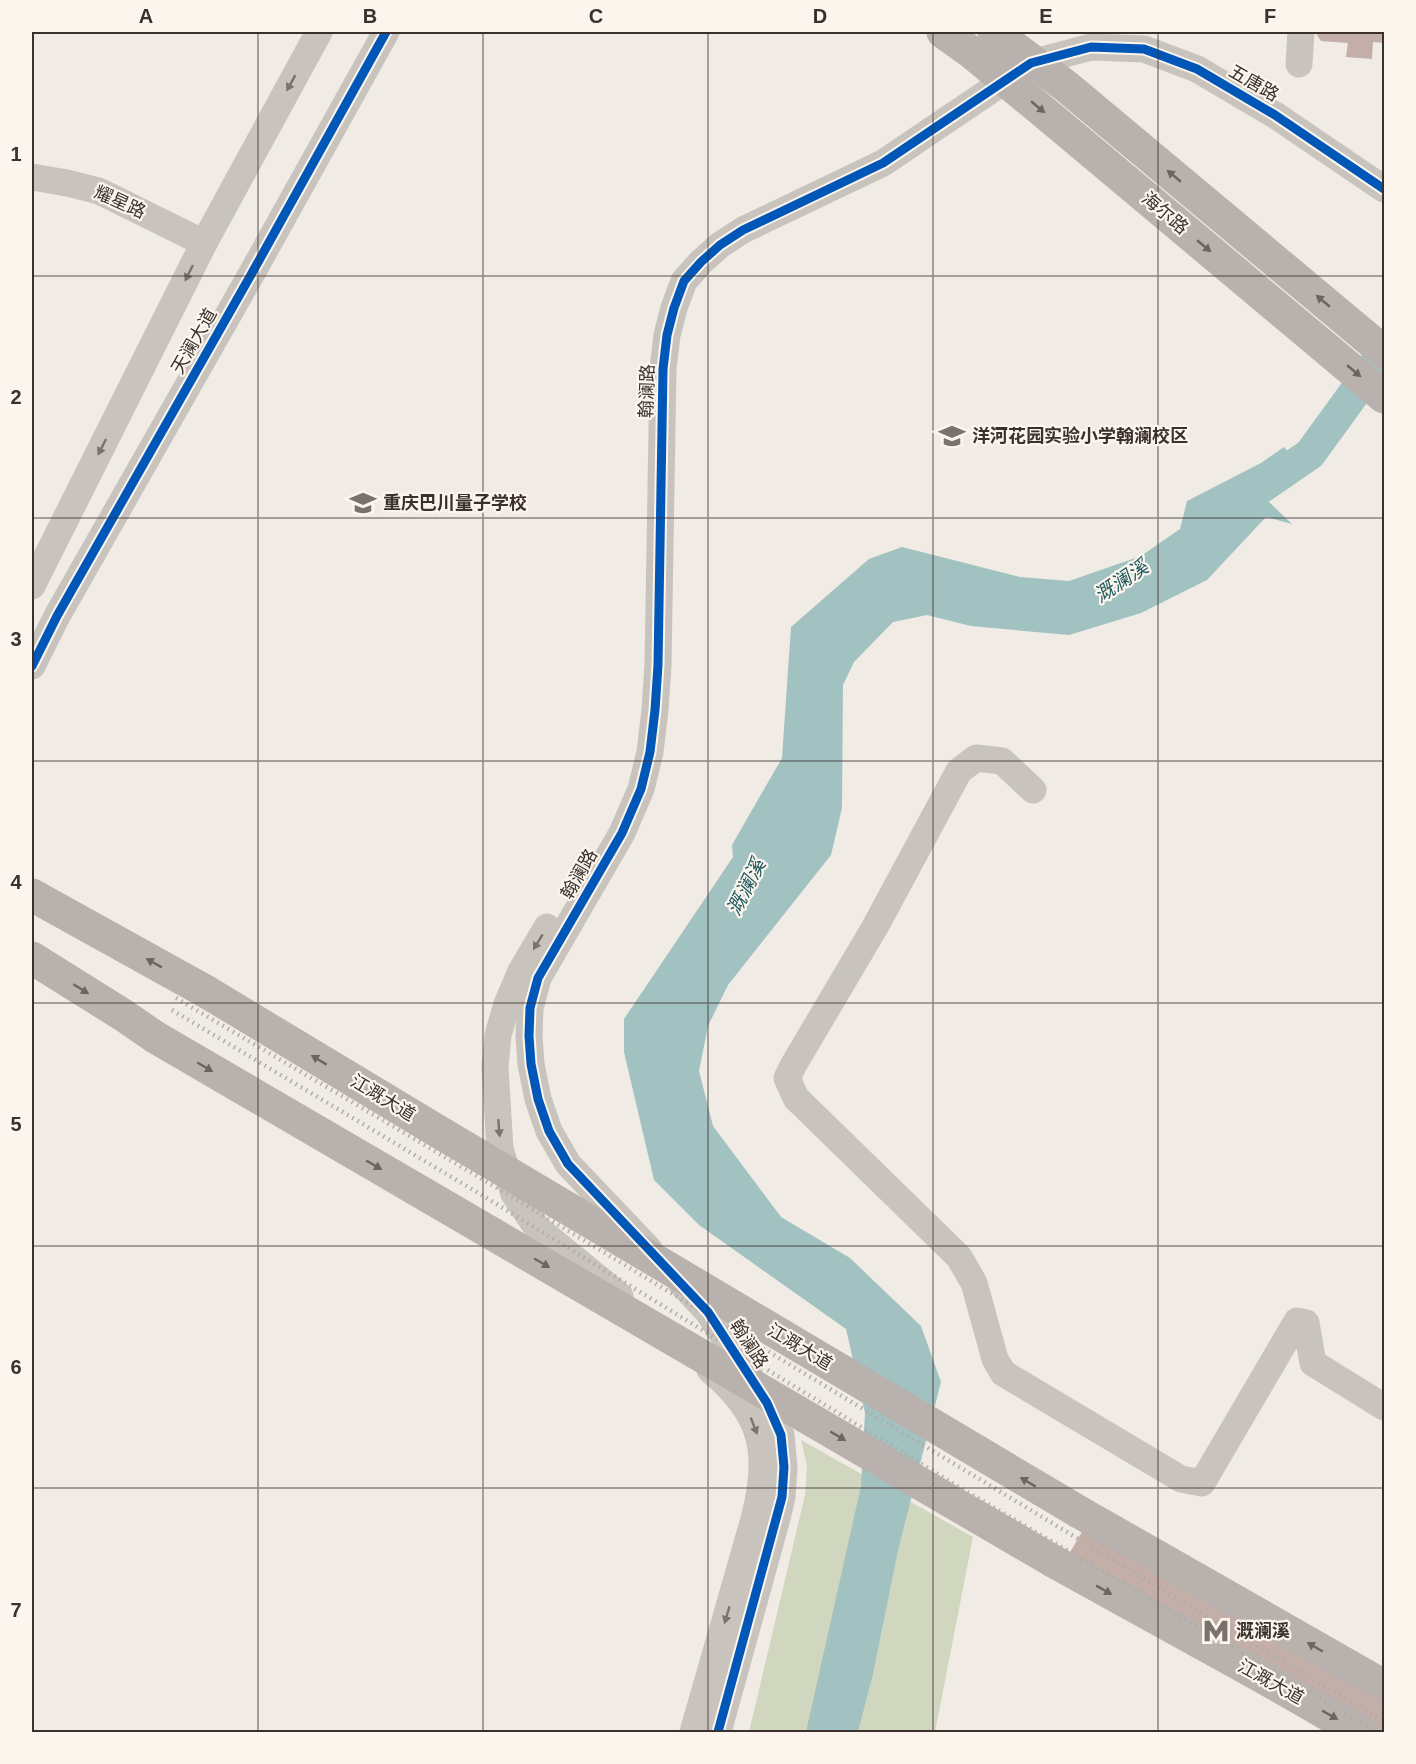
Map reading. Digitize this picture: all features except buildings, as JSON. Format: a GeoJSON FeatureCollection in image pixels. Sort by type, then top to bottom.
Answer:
{"type":"FeatureCollection","features":[{"type":"Feature","properties":{"kind":"main road","name":"海尔路"},"geometry":{"type":"LineString","coordinates":[[943,32],[1045,113],[1384,396]]}},
{"type":"Feature","properties":{"kind":"main road","name":"海尔路"},"geometry":{"type":"LineString","coordinates":[[994,32],[1067,87],[1384,352]]}},
{"type":"Feature","properties":{"kind":"main road","name":"江溉大道"},"geometry":{"type":"LineString","coordinates":[[32,895],[206,991],[1078,1512],[1384,1686]]}},
{"type":"Feature","properties":{"kind":"main road","name":"江溉大道"},"geometry":{"type":"LineString","coordinates":[[32,958],[155,1037],[1053,1562],[1362,1732]]}},
{"type":"Feature","properties":{"kind":"street","name":"天澜大道"},"geometry":{"type":"LineString","coordinates":[[32,586],[204,243],[319,32]]}},
{"type":"Feature","properties":{"kind":"street","name":"天澜大道"},"geometry":{"type":"LineString","coordinates":[[32,666],[57,616],[386,32]]}},
{"type":"Feature","properties":{"kind":"street"},"geometry":{"type":"LineString","coordinates":[[1299,64],[1302,32]]}},
{"type":"Feature","properties":{"kind":"street","name":"五唐路"},"geometry":{"type":"LineString","coordinates":[[972,103],[1031,63],[1091,47],[1144,48],[1197,69],[1275,114],[1384,189]]}},
{"type":"Feature","properties":{"kind":"street","name":"翰澜路"},"geometry":{"type":"LineString","coordinates":[[693,1732],[760,1496],[763,1468],[760,1442],[748,1411],[730,1386],[537,1228],[514,1194],[501,1149],[496,1107],[495,1067],[498,1035],[507,1004],[521,971],[608,826],[625,786],[634,751],[640,666],[648,371],[652,333],[672,274],[691,249],[737,216],[972,103]]}},
{"type":"Feature","properties":{"kind":"street","name":"翰澜路"},"geometry":{"type":"LineString","coordinates":[[718,1732],[782,1497],[784,1467],[781,1435],[767,1403],[708,1312],[568,1164],[549,1131],[538,1099],[531,1064],[530,1008],[538,978],[622,833],[641,789],[650,752],[658,665],[663,369],[667,335],[684,281],[700,262],[743,230],[882,163],[972,103]]}},
{"type":"Feature","properties":{"kind":"street","name":"耀星路"},"geometry":{"type":"LineString","coordinates":[[32,177],[99,191],[204,243]]}},
{"type":"Feature","properties":{"kind":"street"},"geometry":{"type":"LineString","coordinates":[[1033,790],[1002,761],[976,758],[959,771],[875,927],[787,1078],[796,1098],[959,1257],[974,1283],[995,1359],[1003,1373],[1181,1479],[1202,1483],[1297,1321],[1306,1323],[1313,1363],[1384,1407]]}},
{"type":"Feature","properties":{"kind":"green space"},"geometry":{"type":"Polygon","coordinates":[[[801,1440],[973,1537],[935,1732],[749,1732],[805,1495],[807,1466],[801,1440]]]}},
{"type":"Feature","properties":{"kind":"water"},"geometry":{"type":"Polygon","coordinates":[[[1284,447],[1304,471],[1268,501],[1292,524],[1266,517],[1207,580],[1141,613],[1069,635],[971,626],[927,615],[893,622],[854,662],[843,685],[842,808],[831,855],[728,985],[708,1026],[699,1071],[713,1126],[781,1217],[850,1258],[921,1326],[941,1382],[898,1550],[873,1674],[858,1732],[806,1732],[861,1486],[865,1413],[846,1329],[699,1225],[654,1180],[624,1052],[624,1019],[733,857],[732,845],[782,758],[791,627],[869,559],[902,547],[1020,577],[1069,581],[1141,556],[1180,529],[1187,501],[1261,463],[1284,447]]]}},
{"type":"Feature","properties":{"kind":"waterway","name":"溉澜溪"},"geometry":{"type":"LineString","coordinates":[[1262,487],[1310,454],[1384,352]]}},
{"type":"Feature","properties":{"kind":"railway"},"geometry":{"type":"LineString","coordinates":[[176,998],[494,1186],[1384,1721]]}},
{"type":"Feature","properties":{"kind":"railway"},"geometry":{"type":"LineString","coordinates":[[172,1010],[485,1197],[959,1487],[1377,1732]]}},
{"type":"Feature","properties":{"kind":"cycle path"},"geometry":{"type":"LineString","coordinates":[[32,666],[57,616],[386,32]]}},
{"type":"Feature","properties":{"kind":"cycle path"},"geometry":{"type":"LineString","coordinates":[[718,1732],[782,1497],[784,1467],[781,1435],[767,1403],[708,1312],[568,1164],[549,1131],[538,1099],[531,1064],[529,1036],[530,1008],[538,978],[622,833],[641,789],[650,752],[658,665],[663,369],[667,335],[684,281],[720,245],[743,230],[883,163],[1031,63],[1091,47],[1144,49],[1197,69],[1275,115],[1384,189]]}},
{"type":"Feature","properties":{"kind":"place","name":"洋河花园实验小学翰澜校区"},"geometry":{"type":"Point","coordinates":[952,436]}},
{"type":"Feature","properties":{"kind":"place","name":"重庆巴川量子学校"},"geometry":{"type":"Point","coordinates":[363,503]}},
{"type":"Feature","properties":{"kind":"place","name":"溉澜溪"},"geometry":{"type":"Point","coordinates":[1216,1631]}}]}
